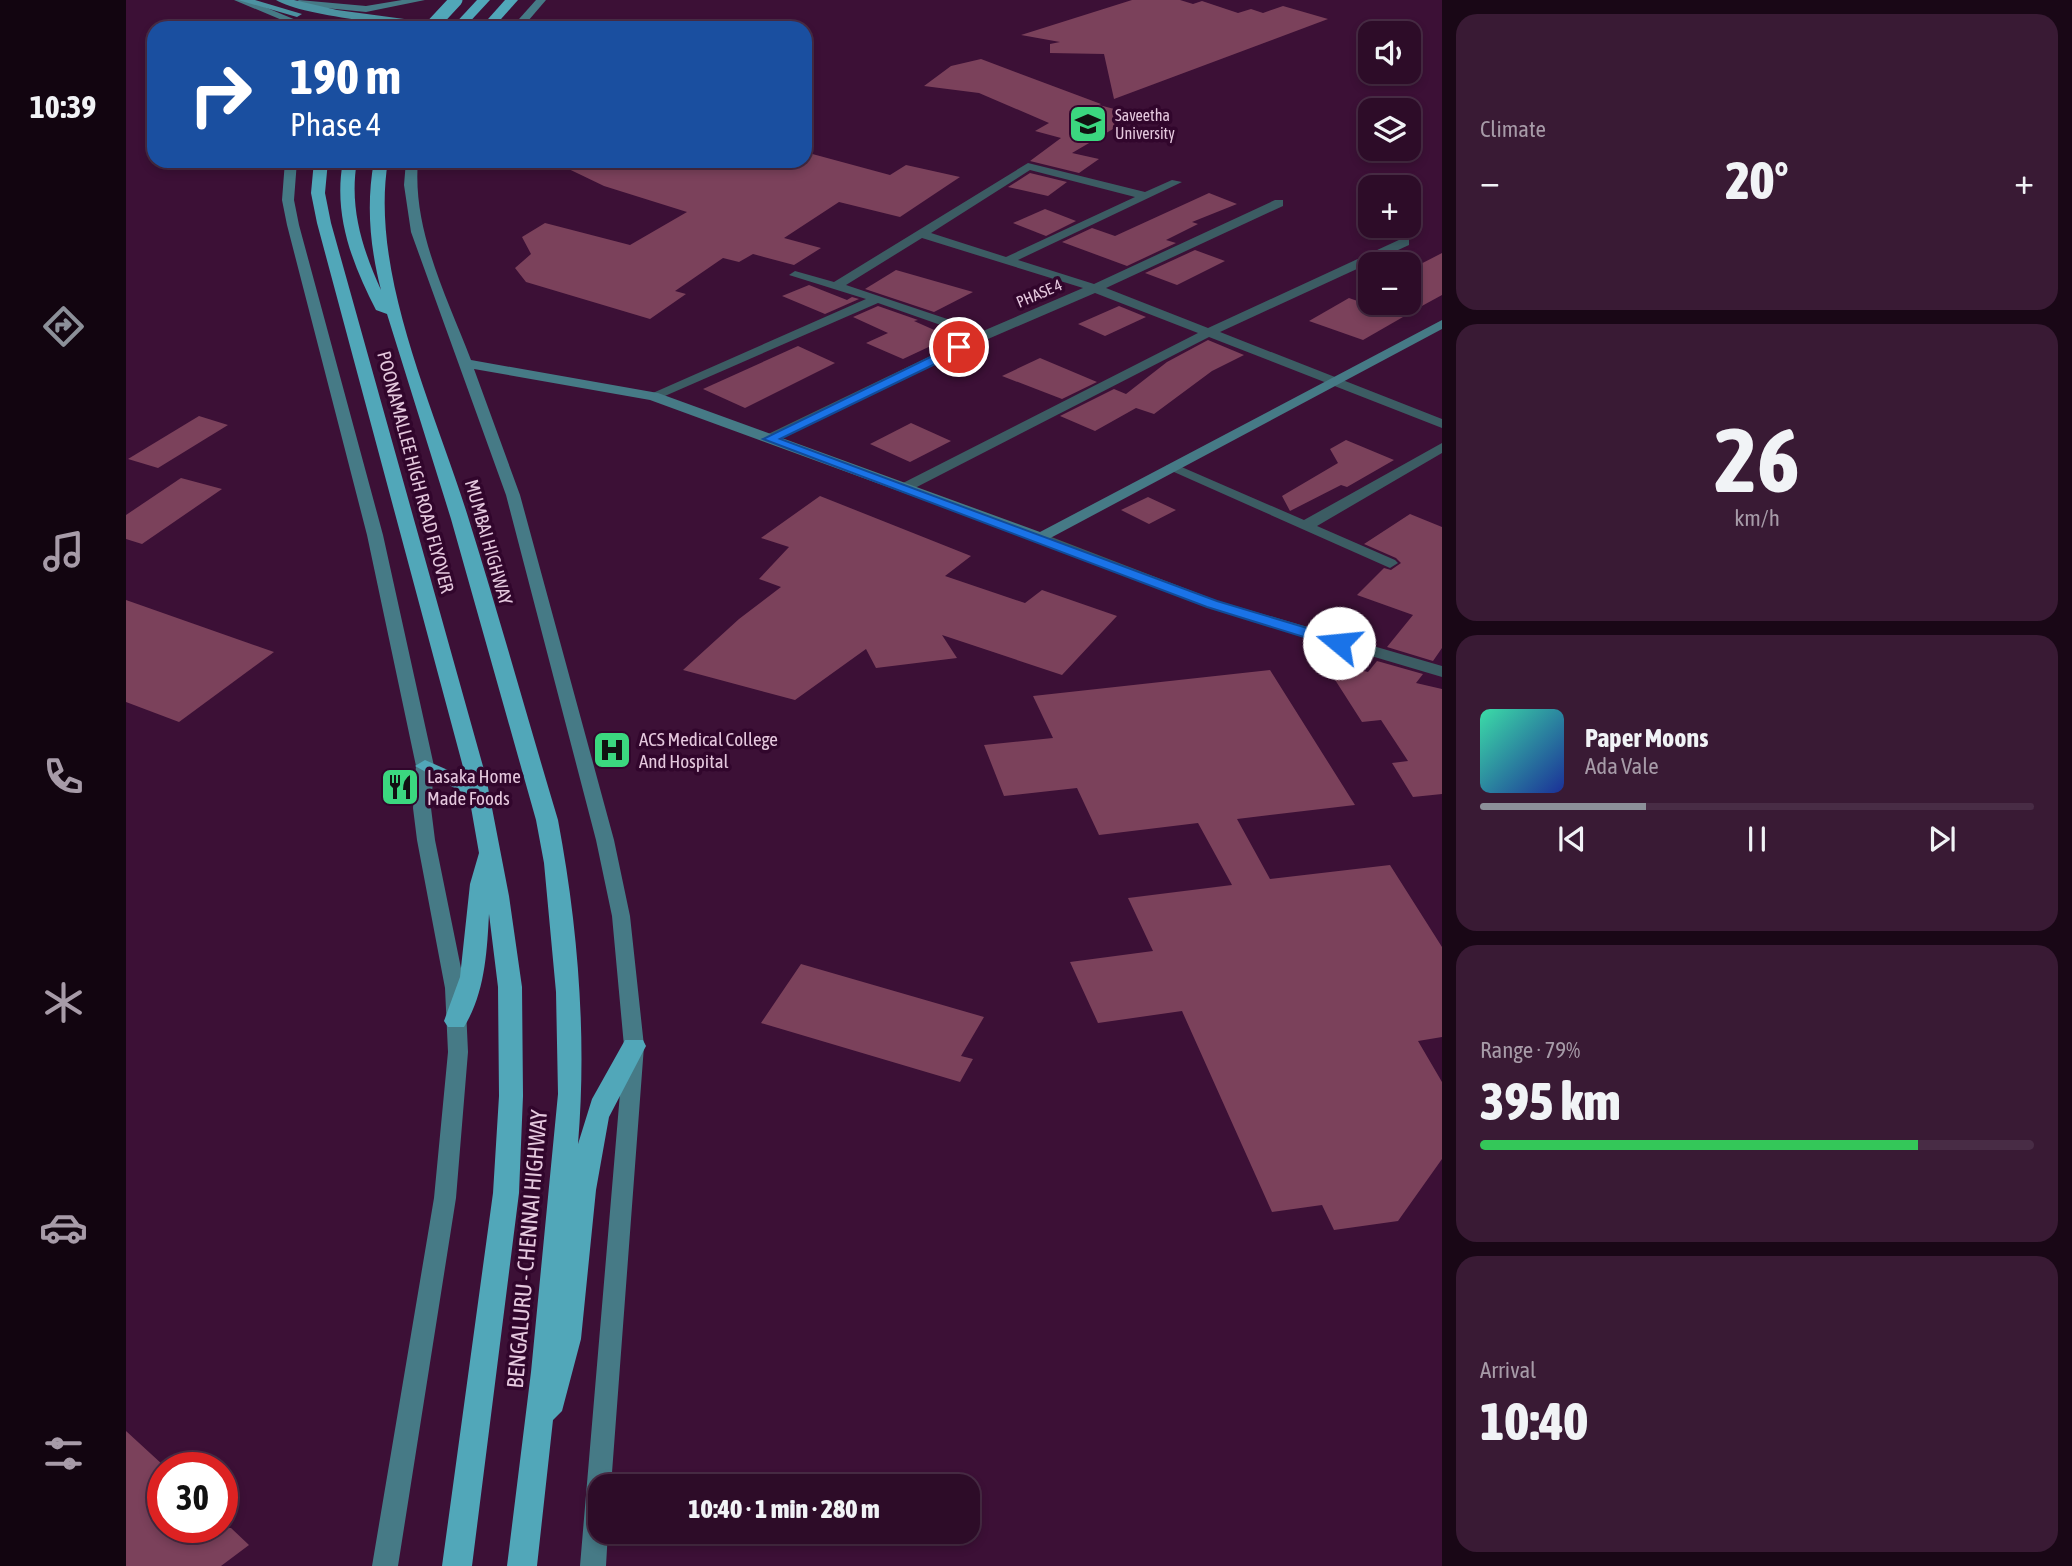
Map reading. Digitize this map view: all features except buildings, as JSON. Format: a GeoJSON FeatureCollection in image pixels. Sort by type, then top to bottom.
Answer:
{"type":"FeatureCollection","features":[{"type":"Feature","properties":{"kind":"highway"},"geometry":{"type":"LineString","coordinates":[[436,21],[456,0]]}},
{"type":"Feature","properties":{"kind":"highway"},"geometry":{"type":"LineString","coordinates":[[464,21],[484,0]]}},
{"type":"Feature","properties":{"kind":"highway"},"geometry":{"type":"LineString","coordinates":[[492,21],[512,0]]}},
{"type":"Feature","properties":{"kind":"highway","name":"POONAMALLEE HIGH ROAD FLYOVER"},"geometry":{"type":"LineString","coordinates":[[320,168],[318,193],[324,223],[479,793]]}},
{"type":"Feature","properties":{"kind":"highway"},"geometry":{"type":"LineString","coordinates":[[349,168],[347,194],[353,233],[376,295],[404,340]]}},
{"type":"Feature","properties":{"kind":"highway","name":"MUMBAI HIGHWAY"},"geometry":{"type":"LineString","coordinates":[[378,168],[376,218],[387,288],[547,820],[555,863],[561,937]]}},
{"type":"Feature","properties":{"kind":"highway"},"geometry":{"type":"LineString","coordinates":[[425,766],[479,793],[491,850],[479,890],[474,968],[467,997],[456,1021]]}},
{"type":"Feature","properties":{"kind":"highway","name":"BENGALURU - CHENNAI HIGHWAY"},"geometry":{"type":"LineString","coordinates":[[457,1566],[506,1193],[512,1034],[491,850]]}},
{"type":"Feature","properties":{"kind":"highway","name":"BENGALURU - CHENNAI HIGHWAY"},"geometry":{"type":"LineString","coordinates":[[522,1566],[570,1094],[568,992],[561,937]]}},
{"type":"Feature","properties":{"kind":"highway"},"geometry":{"type":"LineString","coordinates":[[536,1442],[562,1376],[586,1167],[598,1114],[634,1046]]}},
{"type":"Feature","properties":{"kind":"main road"},"geometry":{"type":"LineString","coordinates":[[241,0],[335,21]]}},
{"type":"Feature","properties":{"kind":"main road"},"geometry":{"type":"LineString","coordinates":[[283,1],[337,13],[397,21]]}},
{"type":"Feature","properties":{"kind":"street"},"geometry":{"type":"LineString","coordinates":[[241,0],[293,21]]}},
{"type":"Feature","properties":{"kind":"street"},"geometry":{"type":"LineString","coordinates":[[283,1],[366,9],[420,0]]}},
{"type":"Feature","properties":{"kind":"street"},"geometry":{"type":"LineString","coordinates":[[522,21],[541,0]]}},
{"type":"Feature","properties":{"kind":"street"},"geometry":{"type":"LineString","coordinates":[[835,286],[1026,166],[1146,195]]}},
{"type":"Feature","properties":{"kind":"street"},"geometry":{"type":"LineString","coordinates":[[290,168],[288,200],[293,225],[375,536],[425,766],[422,808],[433,879],[451,959],[456,1021],[458,1052],[445,1198],[385,1566]]}},
{"type":"Feature","properties":{"kind":"street"},"geometry":{"type":"LineString","coordinates":[[411,168],[410,185],[417,232],[468,364],[513,495],[605,841],[621,916],[634,1046],[593,1566]]}},
{"type":"Feature","properties":{"kind":"street"},"geometry":{"type":"LineString","coordinates":[[1009,260],[1176,182]]}},
{"type":"Feature","properties":{"kind":"street","name":"PHASE 4"},"geometry":{"type":"LineString","coordinates":[[769,439],[983,335],[1095,288],[1279,203]]}},
{"type":"Feature","properties":{"kind":"street"},"geometry":{"type":"LineString","coordinates":[[921,234],[1095,288],[1442,424]]}},
{"type":"Feature","properties":{"kind":"street"},"geometry":{"type":"LineString","coordinates":[[904,488],[1208,333],[1405,242]]}},
{"type":"Feature","properties":{"kind":"street"},"geometry":{"type":"LineString","coordinates":[[795,275],[878,298],[983,335]]}},
{"type":"Feature","properties":{"kind":"street"},"geometry":{"type":"LineString","coordinates":[[653,396],[878,298]]}},
{"type":"Feature","properties":{"kind":"street"},"geometry":{"type":"LineString","coordinates":[[1041,538],[1442,324]]}},
{"type":"Feature","properties":{"kind":"street"},"geometry":{"type":"LineString","coordinates":[[468,364],[653,396],[1041,538],[1212,604],[1441,672]]}},
{"type":"Feature","properties":{"kind":"street"},"geometry":{"type":"LineString","coordinates":[[1305,526],[1442,447]]}},
{"type":"Feature","properties":{"kind":"street"},"geometry":{"type":"LineString","coordinates":[[1172,468],[1390,564]]}},
{"type":"Feature","properties":{"kind":"place","name":"Saveetha University"},"geometry":{"type":"Point","coordinates":[1088,124]}},
{"type":"Feature","properties":{"kind":"place","name":"ACS Medical College And Hospital"},"geometry":{"type":"Point","coordinates":[612,750]}},
{"type":"Feature","properties":{"kind":"place","name":"Lasaka Home Made Foods"},"geometry":{"type":"Point","coordinates":[400,787]}},
{"type":"Feature","properties":{"kind":"route"},"geometry":{"type":"LineString","coordinates":[[959,347],[769,439],[1041,538],[1212,604],[1339,643]]}}]}
